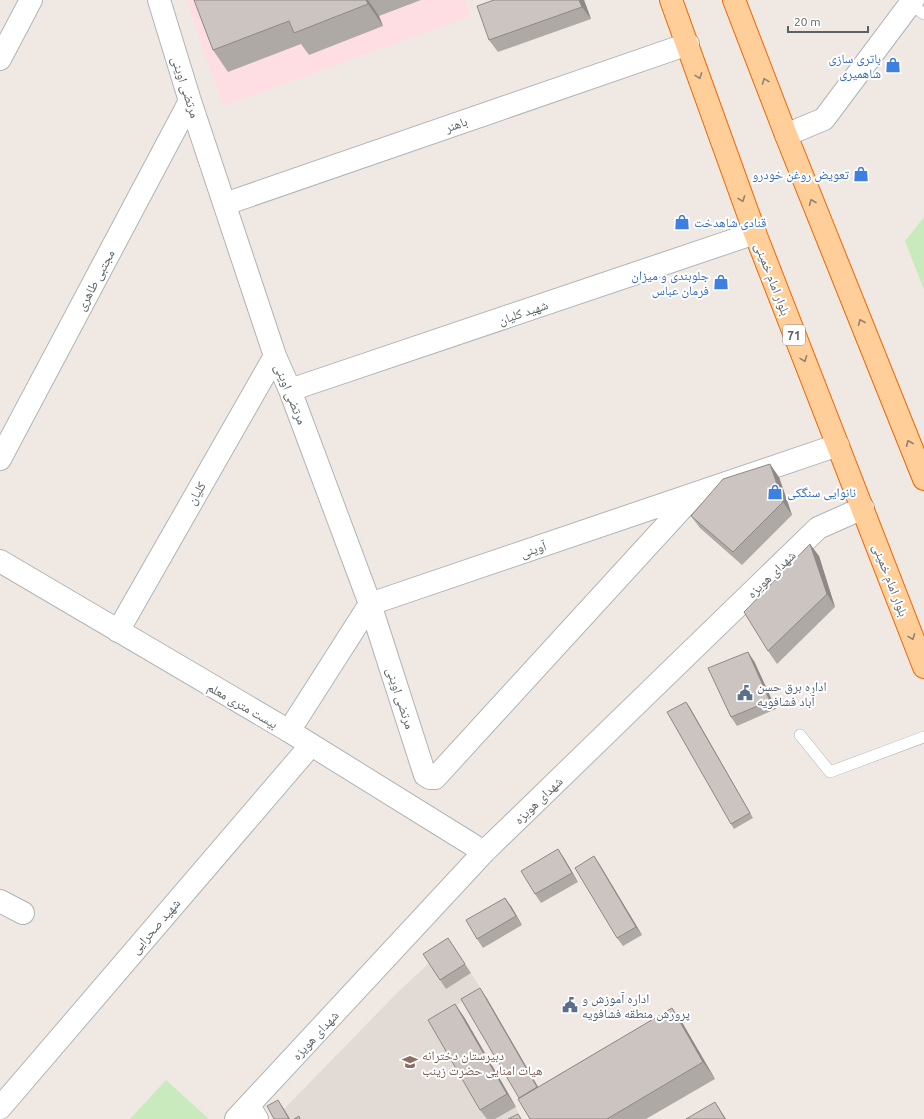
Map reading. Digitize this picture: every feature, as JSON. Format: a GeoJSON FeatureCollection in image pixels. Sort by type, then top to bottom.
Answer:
{"type":"FeatureCollection","features":[{"type":"Feature","properties":{"kind":"highway","name":"بلوار امام خمینی"},"geometry":{"type":"LineString","coordinates":[[671,0],[755,233],[924,667]]}},
{"type":"Feature","properties":{"kind":"highway"},"geometry":{"type":"LineString","coordinates":[[734,0],[786,135],[924,479]]}},
{"type":"Feature","properties":{"kind":"street"},"geometry":{"type":"LineString","coordinates":[[0,59],[31,0]]}},
{"type":"Feature","properties":{"kind":"street","name":"مرتضی اوینی"},"geometry":{"type":"LineString","coordinates":[[158,0],[275,356],[290,390],[370,604],[425,775],[430,778],[435,778],[695,494]]}},
{"type":"Feature","properties":{"kind":"street"},"geometry":{"type":"LineString","coordinates":[[786,135],[824,119],[916,6]]}},
{"type":"Feature","properties":{"kind":"street","name":"باهنر"},"geometry":{"type":"LineString","coordinates":[[225,204],[688,44]]}},
{"type":"Feature","properties":{"kind":"street","name":"مجتبی طاهری"},"geometry":{"type":"LineString","coordinates":[[0,459],[190,101]]}},
{"type":"Feature","properties":{"kind":"street","name":"شهید کلیان"},"geometry":{"type":"LineString","coordinates":[[290,390],[755,233]]}},
{"type":"Feature","properties":{"kind":"street","name":"کلیان"},"geometry":{"type":"LineString","coordinates":[[118,631],[275,356]]}},
{"type":"Feature","properties":{"kind":"street","name":"آوینی"},"geometry":{"type":"LineString","coordinates":[[370,604],[695,494],[793,459],[838,445]]}},
{"type":"Feature","properties":{"kind":"street","name":"شهدای هویزه"},"geometry":{"type":"LineString","coordinates":[[247,1115],[484,852],[818,528],[863,508]]}},
{"type":"Feature","properties":{"kind":"street","name":"بیست متری معلم"},"geometry":{"type":"LineString","coordinates":[[0,561],[289,731],[484,852]]}},
{"type":"Feature","properties":{"kind":"street"},"geometry":{"type":"LineString","coordinates":[[289,731],[370,604]]}},
{"type":"Feature","properties":{"kind":"street","name":"شهید صحرایی"},"geometry":{"type":"LineString","coordinates":[[0,1108],[311,745]]}},
{"type":"Feature","properties":{"kind":"street"},"geometry":{"type":"LineString","coordinates":[[0,901],[23,913]]}},
{"type":"Feature","properties":{"kind":"lane"},"geometry":{"type":"LineString","coordinates":[[800,735],[830,772],[924,737]]}},
{"type":"Feature","properties":{"kind":"shaded area"},"geometry":{"type":"Polygon","coordinates":[[[186,0],[465,0],[471,16],[223,106],[186,0]]]}},
{"type":"Feature","properties":{"kind":"shaded area","name":"دبیرستان دخترانه هیات امنایی حضرت زینب"},"geometry":{"type":"Polygon","coordinates":[[[454,947],[481,989],[457,1005],[522,1119],[275,1119],[273,1115],[284,1109],[397,993],[429,963],[454,947]]]}},
{"type":"Feature","properties":{"kind":"green space"},"geometry":{"type":"Polygon","coordinates":[[[924,217],[924,290],[905,241],[924,217]]]}},
{"type":"Feature","properties":{"kind":"green space"},"geometry":{"type":"Polygon","coordinates":[[[166,1080],[209,1119],[130,1119],[166,1080]]]}},
{"type":"Feature","properties":{"kind":"building"},"geometry":{"type":"Polygon","coordinates":[[[194,0],[366,0],[368,4],[294,33],[289,21],[213,50],[194,0]]]}},
{"type":"Feature","properties":{"kind":"building"},"geometry":{"type":"Polygon","coordinates":[[[494,0],[579,0],[582,7],[489,40],[477,6],[494,0]]]}},
{"type":"Feature","properties":{"kind":"building"},"geometry":{"type":"Polygon","coordinates":[[[770,464],[783,502],[733,552],[691,516],[723,479],[770,464]]]}},
{"type":"Feature","properties":{"kind":"building"},"geometry":{"type":"Polygon","coordinates":[[[810,544],[827,594],[768,651],[744,612],[810,544]]]}},
{"type":"Feature","properties":{"kind":"building","name":"اداره برق حسن آباد فشافویه"},"geometry":{"type":"Polygon","coordinates":[[[748,652],[770,701],[731,717],[708,668],[748,652]]]}},
{"type":"Feature","properties":{"kind":"building"},"geometry":{"type":"Polygon","coordinates":[[[686,702],[750,813],[731,824],[667,712],[686,702]]]}},
{"type":"Feature","properties":{"kind":"building"},"geometry":{"type":"Polygon","coordinates":[[[558,849],[572,873],[535,894],[521,871],[558,849]]]}},
{"type":"Feature","properties":{"kind":"building"},"geometry":{"type":"Polygon","coordinates":[[[594,856],[636,927],[617,938],[575,868],[594,856]]]}},
{"type":"Feature","properties":{"kind":"building"},"geometry":{"type":"Polygon","coordinates":[[[505,898],[516,916],[477,939],[466,920],[505,898]]]}},
{"type":"Feature","properties":{"kind":"building"},"geometry":{"type":"Polygon","coordinates":[[[448,938],[465,964],[440,980],[423,954],[448,938]]]}},
{"type":"Feature","properties":{"kind":"building"},"geometry":{"type":"Polygon","coordinates":[[[480,988],[537,1087],[519,1098],[461,999],[480,988]]]}},
{"type":"Feature","properties":{"kind":"building"},"geometry":{"type":"Polygon","coordinates":[[[455,1004],[507,1094],[480,1110],[428,1020],[455,1004]]]}},
{"type":"Feature","properties":{"kind":"building"},"geometry":{"type":"Polygon","coordinates":[[[672,1008],[703,1062],[607,1119],[530,1119],[518,1099],[672,1008]]]}},
{"type":"Feature","properties":{"kind":"building"},"geometry":{"type":"Polygon","coordinates":[[[278,1100],[289,1119],[274,1119],[267,1106],[278,1100]]]}},
{"type":"Feature","properties":{"kind":"building"},"geometry":{"type":"Polygon","coordinates":[[[715,1102],[725,1119],[686,1119],[715,1102]]]}},
{"type":"Feature","properties":{"kind":"building"},"geometry":{"type":"Polygon","coordinates":[[[518,1114],[521,1119],[508,1119],[518,1114]]]}},
{"type":"Feature","properties":{"kind":"place","name":"باتری سازی شاهمیری"},"geometry":{"type":"Point","coordinates":[893,65]}},
{"type":"Feature","properties":{"kind":"place","name":"تعویض روغن خودرو"},"geometry":{"type":"Point","coordinates":[861,174]}},
{"type":"Feature","properties":{"kind":"place","name":"قنادی شاهدخت"},"geometry":{"type":"Point","coordinates":[682,222]}},
{"type":"Feature","properties":{"kind":"place","name":"جلوبندی و میزان فرمان عباس"},"geometry":{"type":"Point","coordinates":[721,282]}},
{"type":"Feature","properties":{"kind":"place","name":"نانوایی سنگکی"},"geometry":{"type":"Point","coordinates":[775,492]}},
{"type":"Feature","properties":{"kind":"place","name":"اداره برق حسن آباد فشافویه"},"geometry":{"type":"Point","coordinates":[745,693]}},
{"type":"Feature","properties":{"kind":"place","name":"اداره آموزش و پرورش منطقه فشافویه"},"geometry":{"type":"Point","coordinates":[570,1005]}},
{"type":"Feature","properties":{"kind":"place","name":"دبیرستان دخترانه هیات امنایی حضرت زینب"},"geometry":{"type":"Point","coordinates":[410,1062]}}]}
